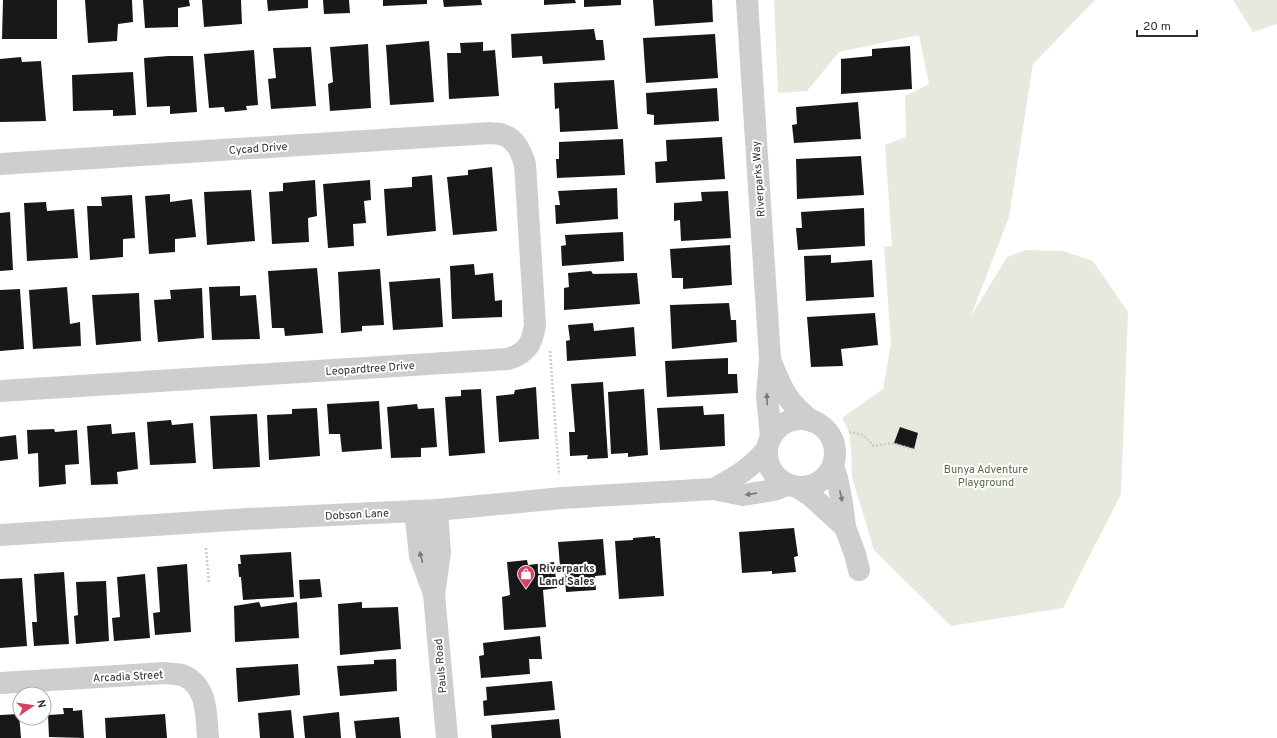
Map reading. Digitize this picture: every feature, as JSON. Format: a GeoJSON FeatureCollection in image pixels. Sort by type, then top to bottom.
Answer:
{"type":"FeatureCollection","features":[{"type":"Feature","properties":{"kind":"street","name":"Riverparks Way"},"geometry":{"type":"LineString","coordinates":[[747,0],[770,359],[767,396],[769,443]]}},
{"type":"Feature","properties":{"kind":"street","name":"Cycad Drive"},"geometry":{"type":"LineString","coordinates":[[0,164],[490,133],[503,135],[514,142],[521,152],[525,164],[535,325],[533,337]]}},
{"type":"Feature","properties":{"kind":"street","name":"Leopardtree Drive"},"geometry":{"type":"LineString","coordinates":[[0,391],[508,359],[519,355],[528,348],[533,337]]}},
{"type":"Feature","properties":{"kind":"street","name":"Riverparks Way"},"geometry":{"type":"LineString","coordinates":[[770,359],[784,392],[799,410],[811,421]]}},
{"type":"Feature","properties":{"kind":"street"},"geometry":{"type":"LineString","coordinates":[[794,486],[810,487],[820,482],[833,466],[835,455],[834,445],[830,435],[822,426],[811,421],[800,419],[788,422],[778,428],[769,443],[768,460],[772,471],[779,480],[794,486],[811,496],[845,527]]}},
{"type":"Feature","properties":{"kind":"street","name":"Dobson Lane"},"geometry":{"type":"LineString","coordinates":[[714,489],[740,474],[757,461],[769,443]]}},
{"type":"Feature","properties":{"kind":"street"},"geometry":{"type":"LineString","coordinates":[[833,466],[842,503],[845,527],[859,570]]}},
{"type":"Feature","properties":{"kind":"street","name":"Dobson Lane"},"geometry":{"type":"LineString","coordinates":[[0,535],[247,519],[437,510],[562,498],[714,489],[743,495],[794,486]]}},
{"type":"Feature","properties":{"kind":"street","name":"Pauls Road"},"geometry":{"type":"LineString","coordinates":[[437,510],[440,553],[434,594],[447,738]]}},
{"type":"Feature","properties":{"kind":"street","name":"Pauls Road"},"geometry":{"type":"LineString","coordinates":[[415,511],[420,556],[434,594]]}},
{"type":"Feature","properties":{"kind":"street","name":"Arcadia Street"},"geometry":{"type":"LineString","coordinates":[[0,683],[166,673],[181,675],[195,682],[203,696],[206,709],[208,738]]}},
{"type":"Feature","properties":{"kind":"path"},"geometry":{"type":"LineString","coordinates":[[533,337],[550,351],[559,475]]}},
{"type":"Feature","properties":{"kind":"path"},"geometry":{"type":"LineString","coordinates":[[849,432],[863,435],[874,446],[891,443],[916,450]]}},
{"type":"Feature","properties":{"kind":"path"},"geometry":{"type":"LineString","coordinates":[[206,548],[209,583]]}},
{"type":"Feature","properties":{"kind":"green space","name":"Bunya Adventure Playground"},"geometry":{"type":"Polygon","coordinates":[[[774,0],[1095,0],[1033,64],[1009,217],[971,316],[1007,257],[1026,250],[1063,251],[1093,261],[1128,312],[1121,494],[1063,608],[951,626],[874,550],[852,477],[849,432],[842,418],[883,389],[891,343],[884,247],[892,246],[885,145],[906,137],[905,96],[929,84],[919,35],[839,52],[807,91],[778,93],[774,0]]]}},
{"type":"Feature","properties":{"kind":"green space"},"geometry":{"type":"Polygon","coordinates":[[[1233,0],[1277,0],[1277,24],[1253,32],[1233,0]]]}},
{"type":"Feature","properties":{"kind":"building"},"geometry":{"type":"Polygon","coordinates":[[[3,0],[57,0],[57,39],[2,39],[3,0]]]}},
{"type":"Feature","properties":{"kind":"building"},"geometry":{"type":"Polygon","coordinates":[[[85,0],[132,0],[133,22],[118,24],[117,41],[88,43],[85,0]]]}},
{"type":"Feature","properties":{"kind":"building"},"geometry":{"type":"Polygon","coordinates":[[[143,0],[189,0],[190,6],[178,8],[178,27],[145,28],[143,0]]]}},
{"type":"Feature","properties":{"kind":"building"},"geometry":{"type":"Polygon","coordinates":[[[202,0],[241,0],[242,24],[204,27],[202,0]]]}},
{"type":"Feature","properties":{"kind":"building"},"geometry":{"type":"Polygon","coordinates":[[[267,0],[308,0],[308,8],[268,11],[267,0]]]}},
{"type":"Feature","properties":{"kind":"building"},"geometry":{"type":"Polygon","coordinates":[[[323,0],[349,0],[350,13],[324,14],[323,0]]]}},
{"type":"Feature","properties":{"kind":"building"},"geometry":{"type":"Polygon","coordinates":[[[383,0],[427,0],[427,4],[383,6],[383,0]]]}},
{"type":"Feature","properties":{"kind":"building"},"geometry":{"type":"Polygon","coordinates":[[[443,0],[481,0],[482,5],[444,7],[443,0]]]}},
{"type":"Feature","properties":{"kind":"building"},"geometry":{"type":"Polygon","coordinates":[[[544,0],[575,0],[576,3],[544,5],[544,0]]]}},
{"type":"Feature","properties":{"kind":"building"},"geometry":{"type":"Polygon","coordinates":[[[584,0],[621,0],[621,5],[584,7],[584,0]]]}},
{"type":"Feature","properties":{"kind":"building"},"geometry":{"type":"Polygon","coordinates":[[[653,0],[712,0],[713,22],[655,26],[653,0]]]}},
{"type":"Feature","properties":{"kind":"building"},"geometry":{"type":"Polygon","coordinates":[[[594,29],[596,40],[603,40],[605,60],[543,64],[542,56],[512,58],[511,34],[594,29]]]}},
{"type":"Feature","properties":{"kind":"building"},"geometry":{"type":"Polygon","coordinates":[[[715,34],[718,78],[646,83],[643,38],[715,34]]]}},
{"type":"Feature","properties":{"kind":"building"},"geometry":{"type":"Polygon","coordinates":[[[429,41],[434,102],[390,105],[386,45],[429,41]]]}},
{"type":"Feature","properties":{"kind":"building"},"geometry":{"type":"Polygon","coordinates":[[[483,42],[483,51],[495,50],[499,96],[449,99],[447,53],[461,53],[460,43],[483,42]]]}},
{"type":"Feature","properties":{"kind":"building"},"geometry":{"type":"Polygon","coordinates":[[[368,44],[371,108],[330,111],[328,84],[333,82],[330,47],[368,44]]]}},
{"type":"Feature","properties":{"kind":"building"},"geometry":{"type":"Polygon","coordinates":[[[910,46],[912,89],[841,94],[841,59],[872,56],[872,49],[910,46]]]}},
{"type":"Feature","properties":{"kind":"building"},"geometry":{"type":"Polygon","coordinates":[[[311,47],[316,106],[271,109],[268,79],[276,78],[273,48],[311,47]]]}},
{"type":"Feature","properties":{"kind":"building"},"geometry":{"type":"Polygon","coordinates":[[[254,50],[258,105],[246,106],[247,110],[225,112],[224,107],[209,108],[204,54],[254,50]]]}},
{"type":"Feature","properties":{"kind":"building"},"geometry":{"type":"Polygon","coordinates":[[[193,56],[197,112],[170,114],[170,106],[147,107],[144,58],[193,56]]]}},
{"type":"Feature","properties":{"kind":"building"},"geometry":{"type":"Polygon","coordinates":[[[21,57],[22,62],[41,61],[46,121],[0,122],[0,59],[21,57]]]}},
{"type":"Feature","properties":{"kind":"building"},"geometry":{"type":"Polygon","coordinates":[[[133,72],[136,115],[113,116],[113,110],[73,111],[72,75],[133,72]]]}},
{"type":"Feature","properties":{"kind":"building"},"geometry":{"type":"Polygon","coordinates":[[[614,80],[618,129],[560,132],[559,108],[555,109],[554,83],[614,80]]]}},
{"type":"Feature","properties":{"kind":"building"},"geometry":{"type":"Polygon","coordinates":[[[717,88],[719,121],[654,125],[654,115],[647,114],[646,93],[717,88]]]}},
{"type":"Feature","properties":{"kind":"building"},"geometry":{"type":"Polygon","coordinates":[[[858,102],[861,139],[794,143],[792,125],[797,124],[796,107],[858,102]]]}},
{"type":"Feature","properties":{"kind":"building"},"geometry":{"type":"Polygon","coordinates":[[[722,137],[725,179],[656,183],[655,162],[667,161],[666,140],[722,137]]]}},
{"type":"Feature","properties":{"kind":"building"},"geometry":{"type":"Polygon","coordinates":[[[623,139],[625,175],[557,178],[556,159],[559,159],[559,142],[623,139]]]}},
{"type":"Feature","properties":{"kind":"building"},"geometry":{"type":"Polygon","coordinates":[[[861,156],[864,195],[797,199],[796,159],[861,156]]]}},
{"type":"Feature","properties":{"kind":"building"},"geometry":{"type":"Polygon","coordinates":[[[492,167],[497,231],[453,235],[447,177],[468,175],[468,170],[492,167]]]}},
{"type":"Feature","properties":{"kind":"building"},"geometry":{"type":"Polygon","coordinates":[[[432,175],[436,231],[387,236],[384,189],[412,187],[412,177],[432,175]]]}},
{"type":"Feature","properties":{"kind":"building"},"geometry":{"type":"Polygon","coordinates":[[[315,180],[317,216],[308,218],[309,242],[272,244],[269,192],[283,191],[283,183],[315,180]]]}},
{"type":"Feature","properties":{"kind":"building"},"geometry":{"type":"Polygon","coordinates":[[[370,180],[371,200],[364,201],[366,223],[353,224],[354,246],[328,248],[323,184],[370,180]]]}},
{"type":"Feature","properties":{"kind":"building"},"geometry":{"type":"Polygon","coordinates":[[[617,188],[618,219],[556,224],[555,205],[560,205],[558,191],[617,188]]]}},
{"type":"Feature","properties":{"kind":"building"},"geometry":{"type":"Polygon","coordinates":[[[251,190],[255,241],[207,245],[204,192],[251,190]]]}},
{"type":"Feature","properties":{"kind":"building"},"geometry":{"type":"Polygon","coordinates":[[[728,191],[731,238],[681,241],[680,220],[674,221],[674,203],[702,201],[701,192],[728,191]]]}},
{"type":"Feature","properties":{"kind":"building"},"geometry":{"type":"Polygon","coordinates":[[[170,194],[170,202],[192,199],[196,237],[175,239],[175,252],[149,254],[145,196],[170,194]]]}},
{"type":"Feature","properties":{"kind":"building"},"geometry":{"type":"Polygon","coordinates":[[[132,195],[135,238],[123,239],[123,257],[90,260],[87,206],[102,206],[101,197],[132,195]]]}},
{"type":"Feature","properties":{"kind":"building"},"geometry":{"type":"Polygon","coordinates":[[[46,202],[47,211],[74,209],[78,258],[27,261],[24,203],[46,202]]]}},
{"type":"Feature","properties":{"kind":"building"},"geometry":{"type":"Polygon","coordinates":[[[864,208],[865,246],[798,250],[796,228],[802,228],[801,212],[864,208]]]}},
{"type":"Feature","properties":{"kind":"building"},"geometry":{"type":"Polygon","coordinates":[[[10,212],[13,270],[0,271],[0,213],[10,212]]]}},
{"type":"Feature","properties":{"kind":"building"},"geometry":{"type":"Polygon","coordinates":[[[623,232],[624,261],[562,266],[561,246],[566,245],[565,235],[623,232]]]}},
{"type":"Feature","properties":{"kind":"building"},"geometry":{"type":"Polygon","coordinates":[[[730,245],[732,285],[683,289],[683,278],[672,278],[670,249],[730,245]]]}},
{"type":"Feature","properties":{"kind":"building"},"geometry":{"type":"Polygon","coordinates":[[[831,255],[831,263],[872,260],[874,297],[806,301],[804,256],[831,255]]]}},
{"type":"Feature","properties":{"kind":"building"},"geometry":{"type":"Polygon","coordinates":[[[474,264],[475,275],[493,273],[495,301],[502,300],[502,317],[452,319],[450,266],[474,264]]]}},
{"type":"Feature","properties":{"kind":"building"},"geometry":{"type":"Polygon","coordinates":[[[317,268],[323,333],[285,336],[284,328],[272,328],[268,271],[317,268]]]}},
{"type":"Feature","properties":{"kind":"building"},"geometry":{"type":"Polygon","coordinates":[[[380,269],[384,325],[362,326],[362,331],[341,333],[338,272],[380,269]]]}},
{"type":"Feature","properties":{"kind":"building"},"geometry":{"type":"Polygon","coordinates":[[[591,271],[593,274],[637,273],[640,304],[564,310],[564,288],[569,287],[568,273],[591,271]]]}},
{"type":"Feature","properties":{"kind":"building"},"geometry":{"type":"Polygon","coordinates":[[[440,278],[443,327],[393,330],[389,282],[440,278]]]}},
{"type":"Feature","properties":{"kind":"building"},"geometry":{"type":"Polygon","coordinates":[[[240,286],[240,296],[256,295],[260,339],[212,340],[209,287],[240,286]]]}},
{"type":"Feature","properties":{"kind":"building"},"geometry":{"type":"Polygon","coordinates":[[[67,287],[70,324],[80,322],[81,346],[33,349],[29,290],[67,287]]]}},
{"type":"Feature","properties":{"kind":"building"},"geometry":{"type":"Polygon","coordinates":[[[202,288],[204,338],[158,342],[154,300],[171,299],[170,290],[202,288]]]}},
{"type":"Feature","properties":{"kind":"building"},"geometry":{"type":"Polygon","coordinates":[[[20,289],[24,349],[0,351],[0,290],[20,289]]]}},
{"type":"Feature","properties":{"kind":"building"},"geometry":{"type":"Polygon","coordinates":[[[139,293],[141,341],[96,345],[92,295],[139,293]]]}},
{"type":"Feature","properties":{"kind":"building"},"geometry":{"type":"Polygon","coordinates":[[[729,303],[731,320],[736,320],[737,342],[672,349],[670,305],[729,303]]]}},
{"type":"Feature","properties":{"kind":"building"},"geometry":{"type":"Polygon","coordinates":[[[875,313],[878,345],[841,349],[843,366],[811,367],[807,317],[875,313]]]}},
{"type":"Feature","properties":{"kind":"building"},"geometry":{"type":"Polygon","coordinates":[[[593,323],[594,331],[634,327],[636,356],[567,361],[566,341],[570,340],[568,325],[593,323]]]}},
{"type":"Feature","properties":{"kind":"building"},"geometry":{"type":"Polygon","coordinates":[[[728,358],[728,374],[737,374],[738,393],[667,397],[665,361],[728,358]]]}},
{"type":"Feature","properties":{"kind":"building"},"geometry":{"type":"Polygon","coordinates":[[[603,382],[608,458],[587,459],[588,455],[570,456],[569,432],[575,432],[571,384],[603,382]]]}},
{"type":"Feature","properties":{"kind":"building"},"geometry":{"type":"Polygon","coordinates":[[[536,387],[539,439],[499,442],[496,396],[514,394],[515,390],[536,387]]]}},
{"type":"Feature","properties":{"kind":"building"},"geometry":{"type":"Polygon","coordinates":[[[481,389],[485,453],[449,456],[445,397],[461,396],[461,390],[481,389]]]}},
{"type":"Feature","properties":{"kind":"building"},"geometry":{"type":"Polygon","coordinates":[[[644,389],[648,455],[628,457],[628,453],[611,454],[608,392],[644,389]]]}},
{"type":"Feature","properties":{"kind":"building"},"geometry":{"type":"Polygon","coordinates":[[[379,401],[382,449],[342,452],[340,434],[329,434],[327,404],[379,401]]]}},
{"type":"Feature","properties":{"kind":"building"},"geometry":{"type":"Polygon","coordinates":[[[417,404],[418,409],[434,408],[437,447],[421,448],[421,457],[391,458],[387,407],[417,404]]]}},
{"type":"Feature","properties":{"kind":"building"},"geometry":{"type":"Polygon","coordinates":[[[703,406],[704,415],[724,414],[725,446],[660,450],[657,408],[703,406]]]}},
{"type":"Feature","properties":{"kind":"building"},"geometry":{"type":"Polygon","coordinates":[[[317,408],[320,456],[269,460],[267,415],[292,414],[292,409],[317,408]]]}},
{"type":"Feature","properties":{"kind":"building"},"geometry":{"type":"Polygon","coordinates":[[[257,414],[260,467],[213,469],[210,416],[257,414]]]}},
{"type":"Feature","properties":{"kind":"building"},"geometry":{"type":"Polygon","coordinates":[[[171,420],[172,425],[193,423],[196,463],[150,465],[147,422],[171,420]]]}},
{"type":"Feature","properties":{"kind":"building"},"geometry":{"type":"Polygon","coordinates":[[[111,424],[112,434],[135,432],[138,469],[117,472],[118,484],[91,485],[87,426],[111,424]]]}},
{"type":"Feature","properties":{"kind":"building"},"geometry":{"type":"Polygon","coordinates":[[[900,427],[918,433],[914,449],[894,443],[900,427]]]}},
{"type":"Feature","properties":{"kind":"building"},"geometry":{"type":"Polygon","coordinates":[[[54,429],[55,432],[77,430],[79,464],[65,465],[66,484],[39,487],[38,453],[28,454],[27,430],[54,429]]]}},
{"type":"Feature","properties":{"kind":"building"},"geometry":{"type":"Polygon","coordinates":[[[16,435],[18,459],[0,461],[0,437],[16,435]]]}},
{"type":"Feature","properties":{"kind":"building"},"geometry":{"type":"Polygon","coordinates":[[[794,528],[798,556],[794,557],[796,572],[772,574],[772,571],[742,573],[739,532],[794,528]]]}},
{"type":"Feature","properties":{"kind":"building"},"geometry":{"type":"Polygon","coordinates":[[[655,536],[655,538],[660,538],[664,596],[619,599],[615,541],[633,540],[633,538],[655,536]]]}},
{"type":"Feature","properties":{"kind":"building"},"geometry":{"type":"Polygon","coordinates":[[[603,539],[606,575],[595,576],[596,590],[566,592],[564,566],[560,566],[558,542],[603,539]]]}},
{"type":"Feature","properties":{"kind":"building"},"geometry":{"type":"Polygon","coordinates":[[[291,552],[294,597],[243,600],[238,564],[241,564],[240,555],[291,552]]]}},
{"type":"Feature","properties":{"kind":"building"},"geometry":{"type":"Polygon","coordinates":[[[527,560],[528,565],[554,562],[557,588],[543,590],[546,627],[504,630],[502,597],[510,595],[507,562],[527,560]]]}},
{"type":"Feature","properties":{"kind":"building"},"geometry":{"type":"Polygon","coordinates":[[[187,564],[191,632],[155,635],[153,613],[160,612],[157,567],[187,564]]]}},
{"type":"Feature","properties":{"kind":"building"},"geometry":{"type":"Polygon","coordinates":[[[64,572],[69,644],[34,646],[32,622],[37,622],[34,574],[64,572]]]}},
{"type":"Feature","properties":{"kind":"building"},"geometry":{"type":"Polygon","coordinates":[[[145,574],[150,638],[114,641],[112,618],[120,617],[117,577],[145,574]]]}},
{"type":"Feature","properties":{"kind":"building"},"geometry":{"type":"Polygon","coordinates":[[[22,578],[27,646],[0,648],[0,579],[22,578]]]}},
{"type":"Feature","properties":{"kind":"building"},"geometry":{"type":"Polygon","coordinates":[[[320,579],[322,597],[300,599],[299,580],[320,579]]]}},
{"type":"Feature","properties":{"kind":"building"},"geometry":{"type":"Polygon","coordinates":[[[106,581],[109,641],[76,644],[74,616],[78,615],[76,582],[106,581]]]}},
{"type":"Feature","properties":{"kind":"building"},"geometry":{"type":"Polygon","coordinates":[[[259,602],[261,607],[297,602],[299,638],[235,642],[234,606],[259,602]]]}},
{"type":"Feature","properties":{"kind":"building"},"geometry":{"type":"Polygon","coordinates":[[[362,602],[362,608],[398,607],[401,649],[340,655],[338,604],[362,602]]]}},
{"type":"Feature","properties":{"kind":"building"},"geometry":{"type":"Polygon","coordinates":[[[540,636],[542,659],[529,659],[530,674],[481,678],[479,656],[484,655],[483,643],[540,636]]]}},
{"type":"Feature","properties":{"kind":"building"},"geometry":{"type":"Polygon","coordinates":[[[396,659],[397,691],[340,696],[337,666],[374,664],[374,660],[396,659]]]}},
{"type":"Feature","properties":{"kind":"building"},"geometry":{"type":"Polygon","coordinates":[[[298,664],[300,695],[238,702],[236,668],[298,664]]]}},
{"type":"Feature","properties":{"kind":"building"},"geometry":{"type":"Polygon","coordinates":[[[552,681],[555,710],[484,716],[483,701],[487,700],[486,687],[552,681]]]}},
{"type":"Feature","properties":{"kind":"building"},"geometry":{"type":"Polygon","coordinates":[[[63,708],[73,708],[73,711],[82,710],[84,738],[49,737],[48,726],[52,726],[52,715],[64,714],[63,708]]]}},
{"type":"Feature","properties":{"kind":"building"},"geometry":{"type":"Polygon","coordinates":[[[291,710],[294,738],[260,738],[258,713],[291,710]]]}},
{"type":"Feature","properties":{"kind":"building"},"geometry":{"type":"Polygon","coordinates":[[[339,712],[341,738],[305,738],[303,716],[339,712]]]}},
{"type":"Feature","properties":{"kind":"building"},"geometry":{"type":"Polygon","coordinates":[[[12,714],[12,726],[20,726],[21,738],[0,738],[0,715],[12,714]]]}},
{"type":"Feature","properties":{"kind":"building"},"geometry":{"type":"Polygon","coordinates":[[[165,714],[167,738],[106,738],[105,718],[165,714]]]}},
{"type":"Feature","properties":{"kind":"building"},"geometry":{"type":"Polygon","coordinates":[[[399,717],[401,738],[356,738],[354,721],[399,717]]]}},
{"type":"Feature","properties":{"kind":"building"},"geometry":{"type":"Polygon","coordinates":[[[559,719],[561,738],[492,738],[491,725],[559,719]]]}},
{"type":"Feature","properties":{"kind":"place","name":"Riverparks Land Sales"},"geometry":{"type":"Point","coordinates":[526,589]}}]}
